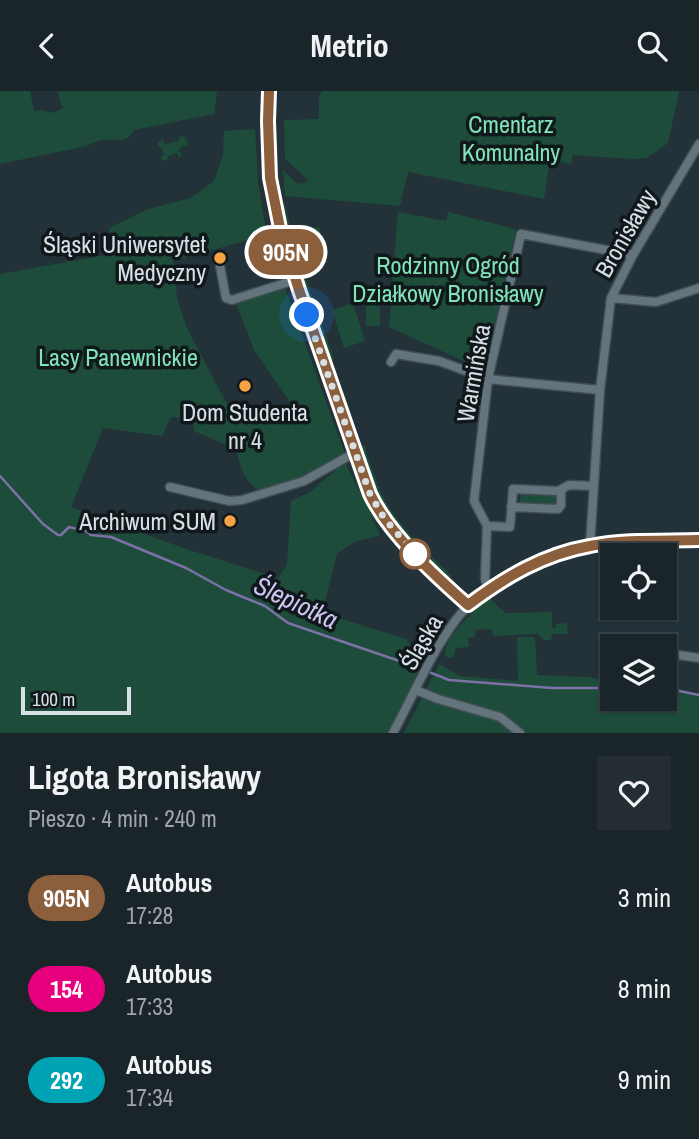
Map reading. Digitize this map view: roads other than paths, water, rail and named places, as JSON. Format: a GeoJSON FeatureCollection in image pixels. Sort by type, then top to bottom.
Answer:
{"type":"FeatureCollection","features":[{"type":"Feature","properties":{"kind":"street"},"geometry":{"type":"LineString","coordinates":[[269,91],[271,185],[281,233],[370,494],[384,518],[415,554],[468,605]]}},
{"type":"Feature","properties":{"kind":"street","name":"Bronisławy"},"geometry":{"type":"LineString","coordinates":[[590,545],[600,390],[611,298],[633,255],[699,144]]}},
{"type":"Feature","properties":{"kind":"street","name":"Warmińska"},"geometry":{"type":"LineString","coordinates":[[489,589],[485,579],[487,526],[474,501],[488,379],[521,234],[633,255]]}},
{"type":"Feature","properties":{"kind":"street"},"geometry":{"type":"LineString","coordinates":[[220,267],[226,298],[232,300],[295,280]]}},
{"type":"Feature","properties":{"kind":"street"},"geometry":{"type":"LineString","coordinates":[[611,298],[656,302],[699,288]]}},
{"type":"Feature","properties":{"kind":"street"},"geometry":{"type":"LineString","coordinates":[[391,362],[396,354],[428,358],[488,379],[600,390]]}},
{"type":"Feature","properties":{"kind":"street"},"geometry":{"type":"LineString","coordinates":[[170,487],[229,501],[242,501],[303,481],[356,453]]}},
{"type":"Feature","properties":{"kind":"street"},"geometry":{"type":"LineString","coordinates":[[487,526],[510,527],[513,489],[561,490],[569,485],[593,486]]}},
{"type":"Feature","properties":{"kind":"street"},"geometry":{"type":"LineString","coordinates":[[511,507],[558,509],[561,505],[561,490]]}},
{"type":"Feature","properties":{"kind":"street","name":"Śląska"},"geometry":{"type":"LineString","coordinates":[[393,733],[447,633],[468,605],[489,589],[535,562],[590,545],[699,540]]}},
{"type":"Feature","properties":{"kind":"street"},"geometry":{"type":"LineString","coordinates":[[677,655],[699,658]]}},
{"type":"Feature","properties":{"kind":"street"},"geometry":{"type":"LineString","coordinates":[[416,690],[500,717],[520,733]]}},
{"type":"Feature","properties":{"kind":"waterway","name":"Ślepiotka"},"geometry":{"type":"LineString","coordinates":[[0,476],[43,524],[58,535],[69,527],[91,535],[111,537],[186,568],[226,590],[265,606],[288,623],[449,680],[552,688],[600,688]]}},
{"type":"Feature","properties":{"kind":"waterway","name":"Ślepiotka"},"geometry":{"type":"LineString","coordinates":[[677,690],[699,695]]}},
{"type":"Feature","properties":{"kind":"place","name":"Śląski Uniwersytet Medyczny"},"geometry":{"type":"Point","coordinates":[220,258]}},
{"type":"Feature","properties":{"kind":"place","name":"Dom Studenta nr 4"},"geometry":{"type":"Point","coordinates":[245,386]}},
{"type":"Feature","properties":{"kind":"place","name":"Archiwum SUM"},"geometry":{"type":"Point","coordinates":[230,521]}},
{"type":"Feature","properties":{"kind":"park label","name":"Cmentarz Komunalny"},"geometry":{"type":"Point","coordinates":[511,138]}},
{"type":"Feature","properties":{"kind":"park label","name":"Rodzinny Ogród Działkowy Bronisławy"},"geometry":{"type":"Point","coordinates":[448,279]}},
{"type":"Feature","properties":{"kind":"park label","name":"Lasy Panewnickie"},"geometry":{"type":"Point","coordinates":[118,357]}}]}
